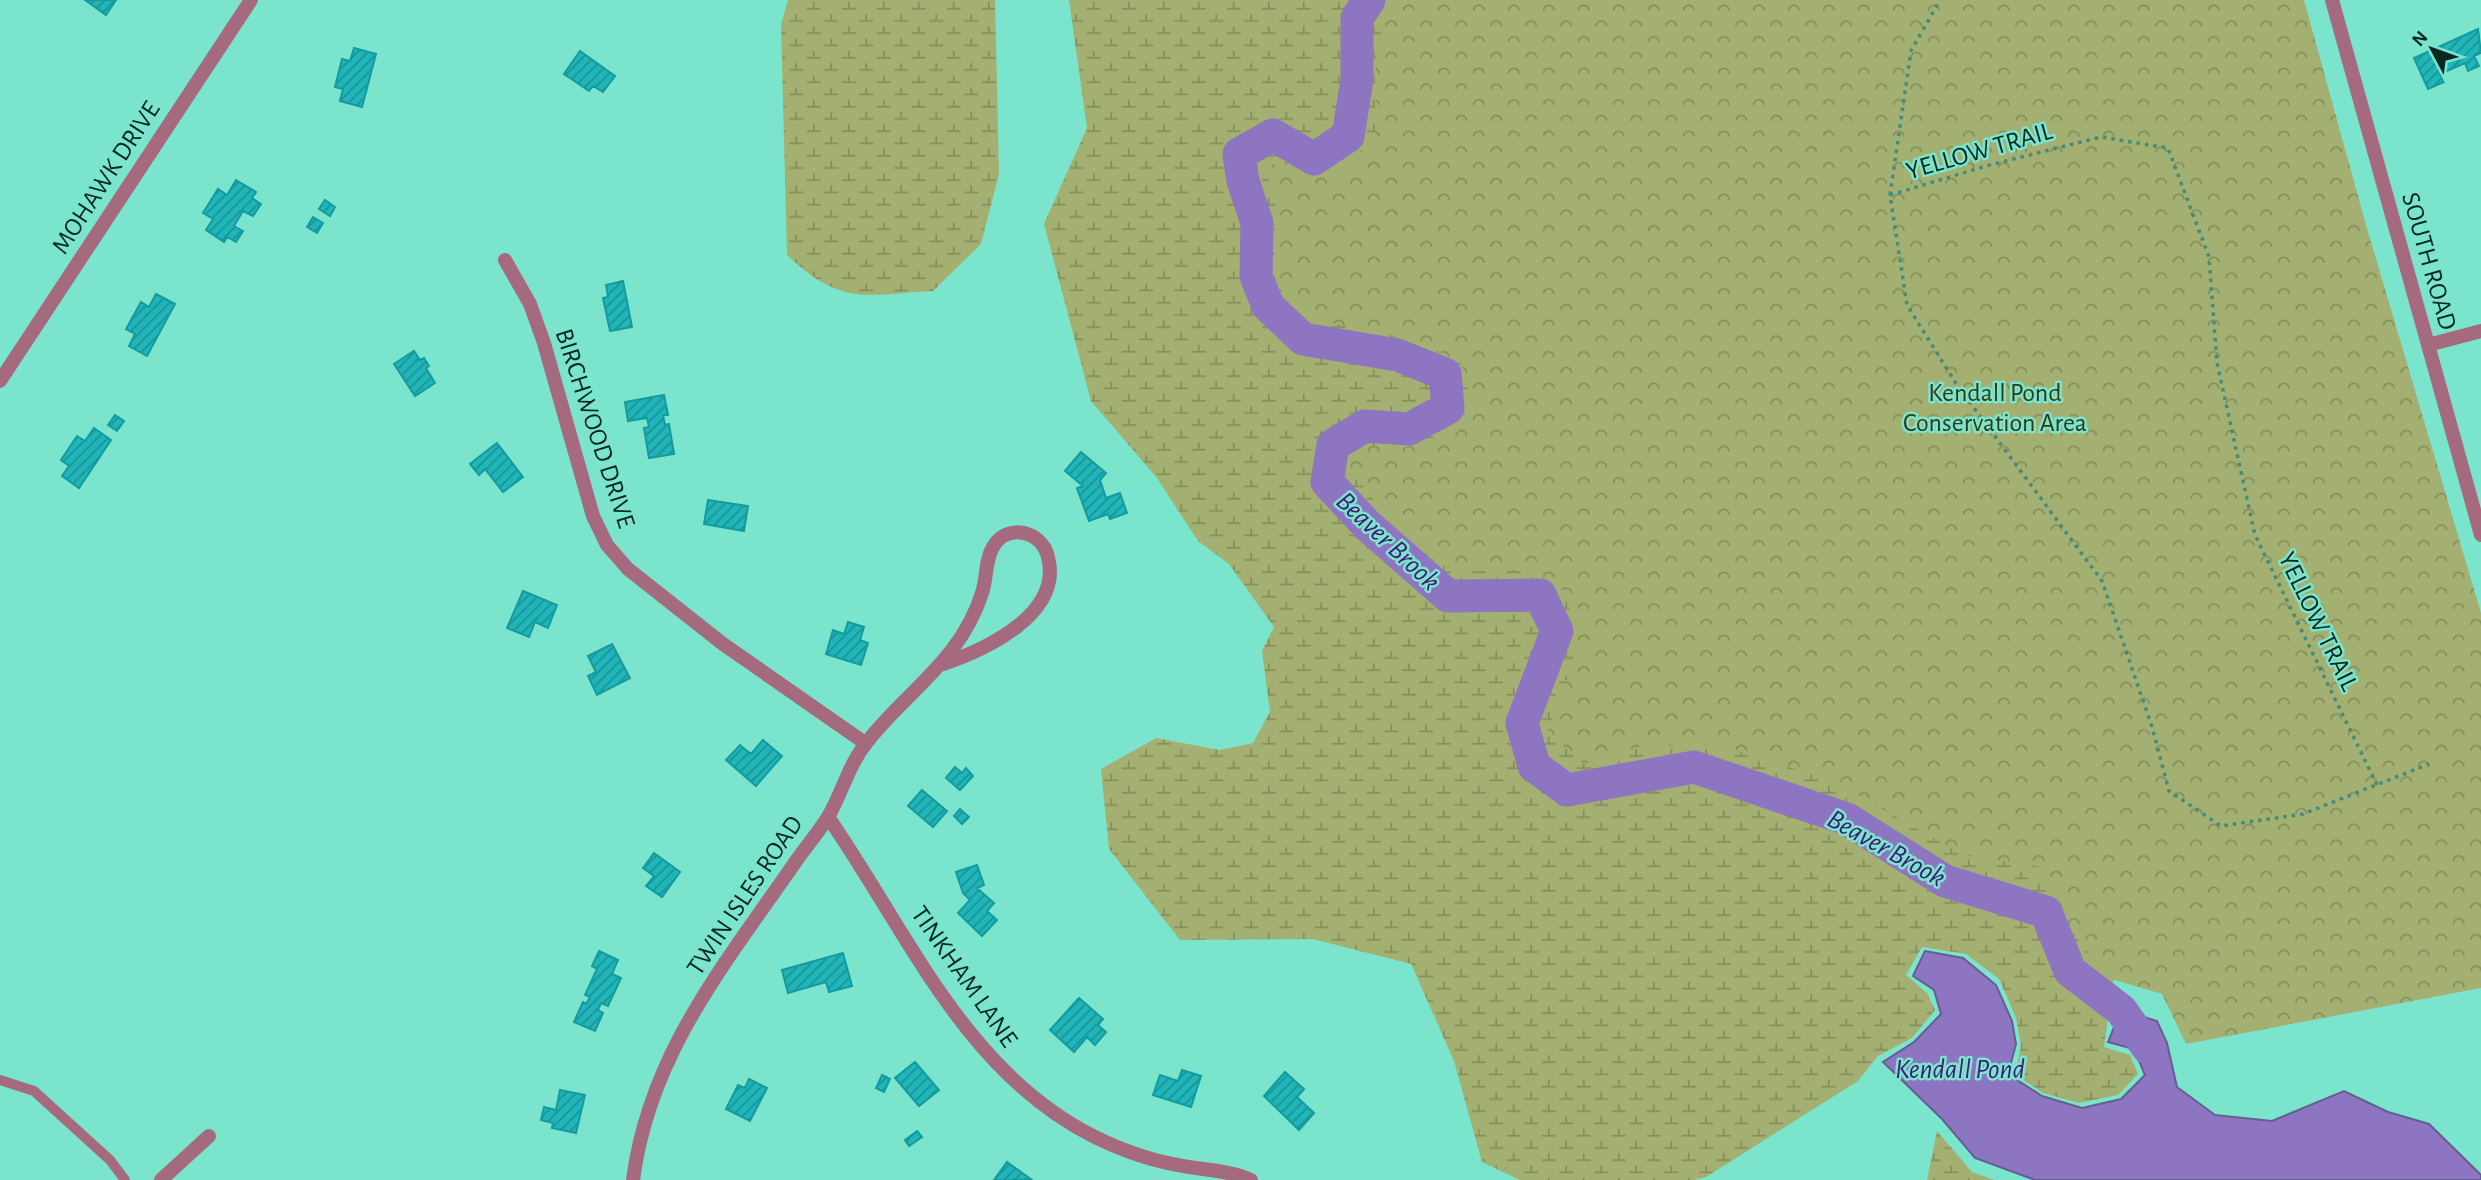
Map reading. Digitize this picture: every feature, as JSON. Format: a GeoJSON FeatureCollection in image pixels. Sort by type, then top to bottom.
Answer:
{"type":"FeatureCollection","features":[{"type":"Feature","properties":{"kind":"street","name":"MOHAWK DRIVE"},"geometry":{"type":"LineString","coordinates":[[0,381],[251,0]]}},
{"type":"Feature","properties":{"kind":"street","name":"SOUTH ROAD"},"geometry":{"type":"LineString","coordinates":[[2332,0],[2481,535]]}},
{"type":"Feature","properties":{"kind":"street","name":"BIRCHWOOD DRIVE"},"geometry":{"type":"LineString","coordinates":[[505,260],[530,304],[544,343],[593,516],[607,545],[628,569],[723,644],[865,743]]}},
{"type":"Feature","properties":{"kind":"street"},"geometry":{"type":"LineString","coordinates":[[2428,345],[2481,331]]}},
{"type":"Feature","properties":{"kind":"street","name":"TWIN ISLES ROAD"},"geometry":{"type":"LineString","coordinates":[[633,1180],[637,1148],[655,1086],[673,1046],[731,956],[828,817],[865,743],[943,664],[974,616],[994,545],[1004,535],[1016,532],[1029,533],[1037,538],[1048,556],[1049,567],[1046,592],[1035,607],[1023,622],[997,642],[943,664]]}},
{"type":"Feature","properties":{"kind":"street","name":"TINKHAM LANE"},"geometry":{"type":"LineString","coordinates":[[828,817],[962,1024],[1020,1088],[1083,1131],[1134,1154],[1251,1180]]}},
{"type":"Feature","properties":{"kind":"street"},"geometry":{"type":"LineString","coordinates":[[161,1180],[209,1136]]}},
{"type":"Feature","properties":{"kind":"lane"},"geometry":{"type":"LineString","coordinates":[[0,1080],[34,1091],[110,1160],[125,1180]]}},
{"type":"Feature","properties":{"kind":"path"},"geometry":{"type":"LineString","coordinates":[[1890,195],[1911,51],[1940,0]]}},
{"type":"Feature","properties":{"kind":"path","name":"YELLOW TRAIL"},"geometry":{"type":"LineString","coordinates":[[2377,785],[2255,535],[2217,363],[2209,257],[2168,148],[2101,137],[1986,166],[1890,195],[1907,305],[1957,385],[2102,581],[2152,727],[2169,791],[2221,825],[2303,814],[2377,785],[2429,764]]}},
{"type":"Feature","properties":{"kind":"green space"},"geometry":{"type":"Polygon","coordinates":[[[788,0],[995,0],[999,174],[981,244],[933,291],[854,294],[823,283],[787,255],[781,25],[788,0]]]}},
{"type":"Feature","properties":{"kind":"green space"},"geometry":{"type":"Polygon","coordinates":[[[1069,0],[1894,0],[2122,923],[2104,1047],[2130,1055],[2138,1074],[2118,1095],[2079,1103],[2043,1093],[2015,1074],[2021,1046],[2016,1018],[1999,979],[1966,954],[1922,947],[1906,975],[1927,993],[1935,1010],[1912,1038],[1878,1056],[1858,1081],[1706,1177],[1694,1180],[1520,1180],[1482,1162],[1454,1061],[1411,964],[1313,939],[1180,940],[1109,849],[1101,769],[1156,738],[1220,750],[1253,743],[1270,712],[1262,651],[1274,627],[1229,564],[1198,541],[1157,478],[1091,401],[1044,224],[1087,128],[1069,0]]]}},
{"type":"Feature","properties":{"kind":"green space","name":"Kendall Pond Conservation Area"},"geometry":{"type":"Polygon","coordinates":[[[1398,0],[2304,0],[2366,225],[2481,613],[2481,988],[2186,1044],[2162,994],[2108,978],[2065,922],[2042,867],[1963,855],[1833,781],[1720,745],[1641,746],[1584,764],[1547,732],[1577,652],[1567,593],[1529,569],[1474,571],[1441,565],[1375,502],[1347,461],[1360,446],[1409,447],[1458,432],[1470,399],[1461,363],[1424,344],[1314,319],[1283,297],[1275,256],[1275,195],[1264,169],[1278,161],[1312,176],[1350,166],[1375,132],[1376,60],[1385,14],[1398,0]]]}},
{"type":"Feature","properties":{"kind":"green space"},"geometry":{"type":"Polygon","coordinates":[[[1937,1131],[1972,1172],[1995,1180],[1927,1180],[1937,1131]]]}},
{"type":"Feature","properties":{"kind":"water","name":"Kendall Pond"},"geometry":{"type":"Polygon","coordinates":[[[1925,951],[1963,958],[1996,985],[2012,1021],[2016,1044],[2008,1074],[2042,1096],[2082,1108],[2121,1099],[2145,1075],[2134,1049],[2108,1042],[2121,1010],[2157,1021],[2167,1043],[2177,1087],[2215,1115],[2272,1121],[2344,1091],[2388,1112],[2429,1124],[2481,1175],[2481,1180],[2035,1180],[1975,1158],[1942,1119],[1883,1062],[1914,1042],[1941,1014],[1934,990],[1913,976],[1925,951]]]}},
{"type":"Feature","properties":{"kind":"building"},"geometry":{"type":"Polygon","coordinates":[[[85,0],[116,0],[106,15],[85,0]]]}},
{"type":"Feature","properties":{"kind":"building"},"geometry":{"type":"Polygon","coordinates":[[[2478,29],[2481,53],[2474,56],[2479,66],[2468,71],[2465,63],[2440,74],[2444,82],[2428,89],[2414,58],[2478,29]]]}},
{"type":"Feature","properties":{"kind":"building"},"geometry":{"type":"Polygon","coordinates":[[[354,48],[376,54],[362,107],[340,101],[343,89],[335,87],[342,59],[350,61],[354,48]]]}},
{"type":"Feature","properties":{"kind":"building"},"geometry":{"type":"Polygon","coordinates":[[[580,51],[615,76],[603,92],[593,86],[589,91],[564,74],[580,51]]]}},
{"type":"Feature","properties":{"kind":"building"},"geometry":{"type":"Polygon","coordinates":[[[236,180],[256,192],[252,198],[261,204],[253,216],[243,211],[234,226],[243,231],[236,242],[227,237],[224,242],[206,230],[213,219],[203,213],[218,189],[227,195],[236,180]]]}},
{"type":"Feature","properties":{"kind":"building"},"geometry":{"type":"Polygon","coordinates":[[[325,200],[335,207],[330,216],[319,209],[325,200]]]}},
{"type":"Feature","properties":{"kind":"building"},"geometry":{"type":"Polygon","coordinates":[[[313,217],[323,223],[317,233],[307,227],[313,217]]]}},
{"type":"Feature","properties":{"kind":"building"},"geometry":{"type":"Polygon","coordinates":[[[623,281],[632,327],[610,331],[603,298],[608,297],[606,285],[623,281]]]}},
{"type":"Feature","properties":{"kind":"building"},"geometry":{"type":"Polygon","coordinates":[[[156,294],[175,304],[147,356],[129,346],[135,334],[126,329],[141,302],[149,307],[156,294]]]}},
{"type":"Feature","properties":{"kind":"building"},"geometry":{"type":"Polygon","coordinates":[[[414,351],[420,360],[424,358],[429,366],[426,368],[435,383],[415,396],[394,364],[414,351]]]}},
{"type":"Feature","properties":{"kind":"building"},"geometry":{"type":"Polygon","coordinates":[[[664,395],[668,415],[663,415],[665,425],[669,424],[674,454],[649,458],[644,428],[649,427],[647,418],[628,421],[625,402],[664,395]]]}},
{"type":"Feature","properties":{"kind":"building"},"geometry":{"type":"Polygon","coordinates":[[[115,415],[124,421],[117,431],[108,425],[115,415]]]}},
{"type":"Feature","properties":{"kind":"building"},"geometry":{"type":"Polygon","coordinates":[[[94,428],[111,440],[79,488],[62,476],[69,466],[61,460],[77,436],[85,441],[94,428]]]}},
{"type":"Feature","properties":{"kind":"building"},"geometry":{"type":"Polygon","coordinates":[[[497,443],[523,477],[503,492],[485,469],[479,475],[470,464],[497,443]]]}},
{"type":"Feature","properties":{"kind":"building"},"geometry":{"type":"Polygon","coordinates":[[[1081,452],[1106,473],[1100,480],[1106,498],[1120,493],[1127,513],[1110,519],[1108,514],[1089,521],[1077,488],[1083,486],[1065,471],[1081,452]]]}},
{"type":"Feature","properties":{"kind":"building"},"geometry":{"type":"Polygon","coordinates":[[[708,500],[748,506],[744,531],[704,524],[708,500]]]}},
{"type":"Feature","properties":{"kind":"building"},"geometry":{"type":"Polygon","coordinates":[[[523,591],[557,605],[548,628],[535,622],[529,637],[507,628],[523,591]]]}},
{"type":"Feature","properties":{"kind":"building"},"geometry":{"type":"Polygon","coordinates":[[[848,622],[864,627],[860,640],[868,643],[861,665],[826,654],[833,630],[844,634],[848,622]]]}},
{"type":"Feature","properties":{"kind":"building"},"geometry":{"type":"Polygon","coordinates":[[[612,644],[630,678],[597,695],[588,676],[596,672],[588,656],[612,644]]]}},
{"type":"Feature","properties":{"kind":"building"},"geometry":{"type":"Polygon","coordinates":[[[763,740],[782,756],[756,786],[726,760],[740,745],[751,754],[763,740]]]}},
{"type":"Feature","properties":{"kind":"building"},"geometry":{"type":"Polygon","coordinates":[[[955,767],[962,773],[966,768],[973,776],[960,790],[946,778],[955,767]]]}},
{"type":"Feature","properties":{"kind":"building"},"geometry":{"type":"Polygon","coordinates":[[[922,790],[947,811],[933,827],[908,806],[922,790]]]}},
{"type":"Feature","properties":{"kind":"building"},"geometry":{"type":"Polygon","coordinates":[[[960,809],[969,817],[962,824],[954,816],[960,809]]]}},
{"type":"Feature","properties":{"kind":"building"},"geometry":{"type":"Polygon","coordinates":[[[654,853],[680,872],[662,897],[646,886],[654,876],[643,868],[654,853]]]}},
{"type":"Feature","properties":{"kind":"building"},"geometry":{"type":"Polygon","coordinates":[[[977,865],[984,885],[977,888],[994,903],[987,911],[997,920],[982,936],[958,913],[970,900],[963,893],[956,872],[977,865]]]}},
{"type":"Feature","properties":{"kind":"building"},"geometry":{"type":"Polygon","coordinates":[[[599,951],[618,960],[612,974],[621,978],[608,1006],[601,1003],[598,1010],[603,1013],[595,1031],[574,1022],[583,1002],[586,1004],[590,997],[585,995],[597,969],[592,966],[599,951]]]}},
{"type":"Feature","properties":{"kind":"building"},"geometry":{"type":"Polygon","coordinates":[[[843,953],[852,986],[829,992],[826,982],[788,993],[782,970],[843,953]]]}},
{"type":"Feature","properties":{"kind":"building"},"geometry":{"type":"Polygon","coordinates":[[[1079,998],[1103,1019],[1098,1025],[1106,1032],[1095,1045],[1087,1037],[1074,1052],[1050,1030],[1079,998]]]}},
{"type":"Feature","properties":{"kind":"building"},"geometry":{"type":"Polygon","coordinates":[[[915,1062],[939,1090],[919,1106],[895,1078],[915,1062]]]}},
{"type":"Feature","properties":{"kind":"building"},"geometry":{"type":"Polygon","coordinates":[[[1182,1070],[1201,1076],[1191,1107],[1153,1095],[1160,1075],[1178,1081],[1182,1070]]]}},
{"type":"Feature","properties":{"kind":"building"},"geometry":{"type":"Polygon","coordinates":[[[1285,1072],[1304,1089],[1297,1097],[1314,1113],[1299,1130],[1264,1096],[1285,1072]]]}},
{"type":"Feature","properties":{"kind":"building"},"geometry":{"type":"Polygon","coordinates":[[[882,1075],[890,1079],[884,1092],[876,1088],[882,1075]]]}},
{"type":"Feature","properties":{"kind":"building"},"geometry":{"type":"Polygon","coordinates":[[[749,1079],[767,1088],[750,1121],[726,1109],[738,1085],[745,1088],[749,1079]]]}},
{"type":"Feature","properties":{"kind":"building"},"geometry":{"type":"Polygon","coordinates":[[[560,1090],[585,1095],[576,1133],[552,1128],[553,1123],[541,1120],[544,1107],[556,1110],[560,1090]]]}},
{"type":"Feature","properties":{"kind":"building"},"geometry":{"type":"Polygon","coordinates":[[[917,1131],[922,1137],[909,1146],[905,1140],[917,1131]]]}},
{"type":"Feature","properties":{"kind":"building"},"geometry":{"type":"Polygon","coordinates":[[[1007,1162],[1032,1180],[994,1180],[1007,1162]]]}},
{"type":"Feature","properties":{"kind":"waterway","name":"Beaver Brook"},"geometry":{"type":"LineString","coordinates":[[1369,0],[1357,18],[1357,80],[1348,136],[1314,159],[1273,135],[1239,154],[1243,181],[1257,223],[1256,276],[1268,306],[1303,339],[1397,355],[1445,374],[1448,408],[1409,429],[1365,426],[1333,445],[1327,482],[1367,525],[1448,596],[1540,595],[1557,631],[1522,723],[1534,766],[1567,790],[1694,767],[1847,819],[1945,881],[2046,912],[2070,971],[2121,1010],[2148,1048]]}}]}
